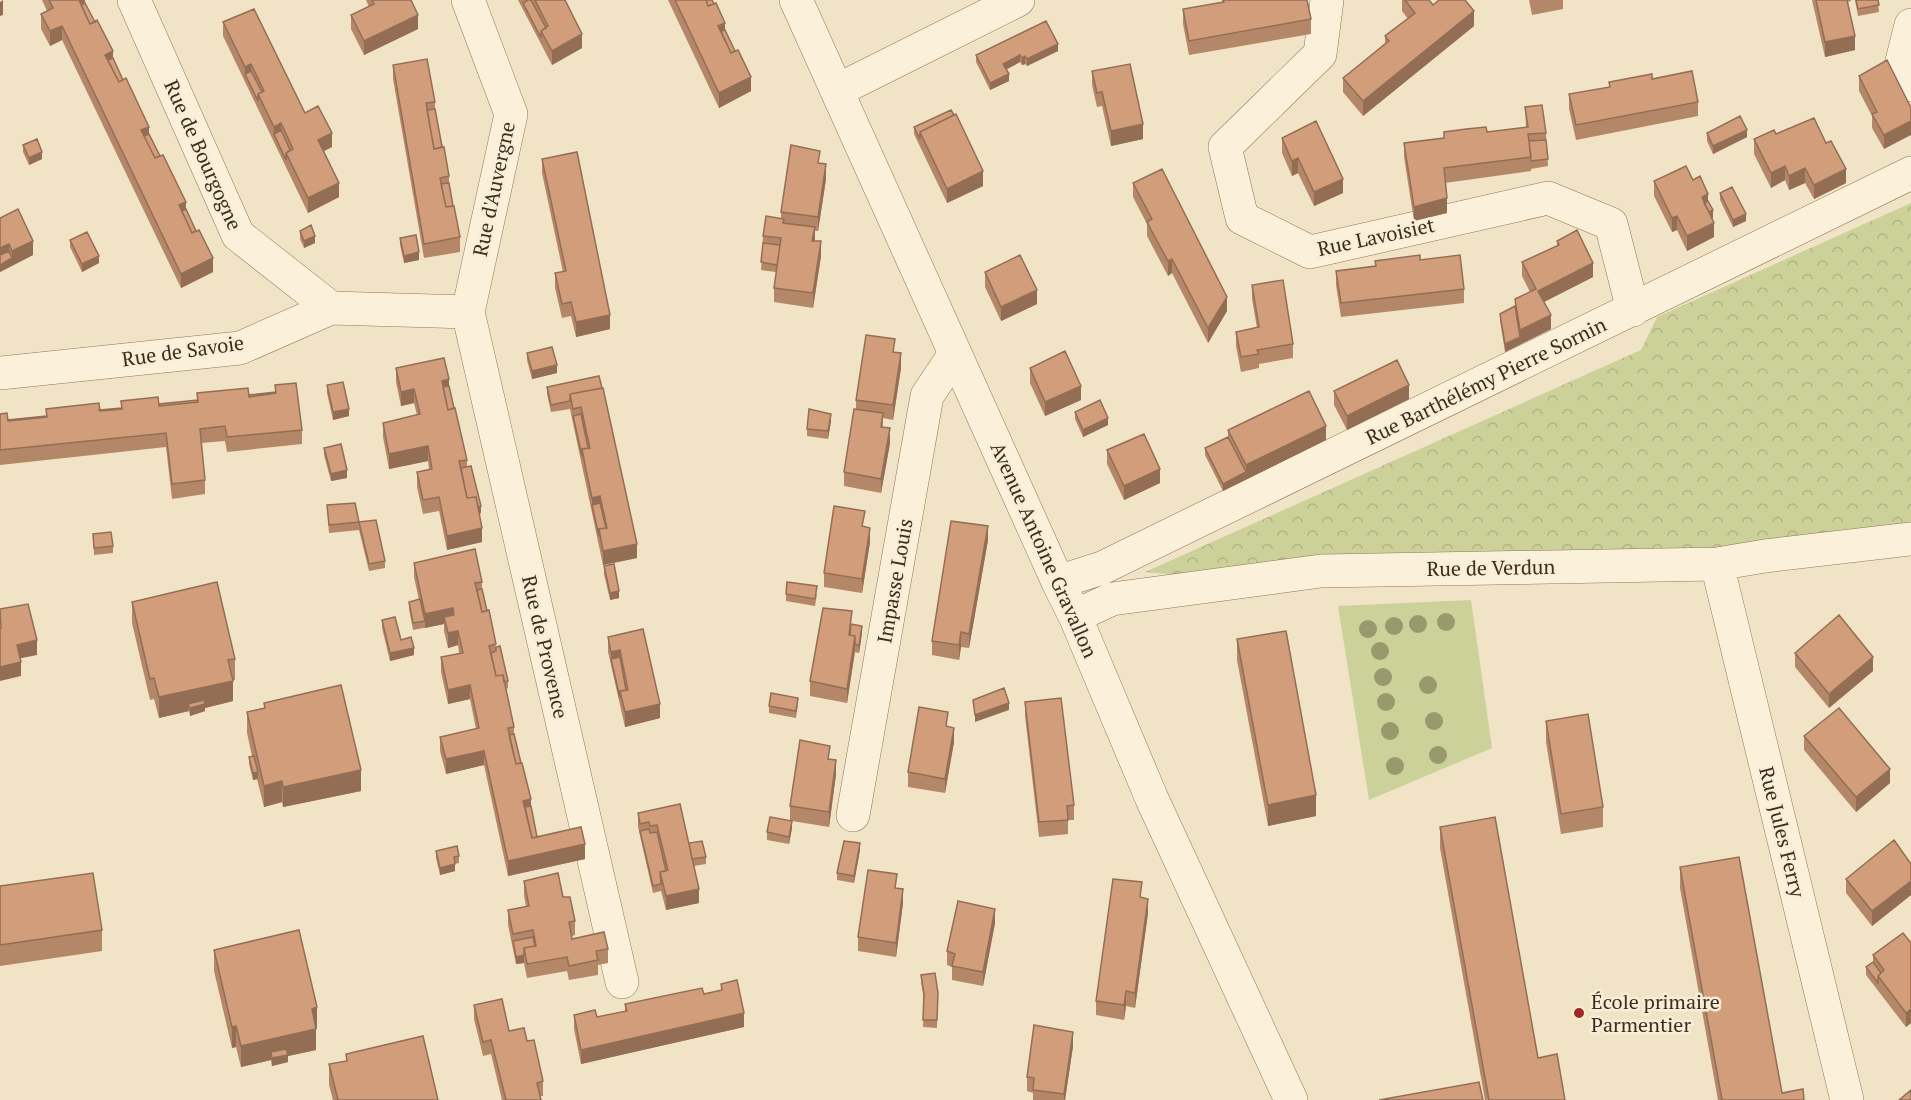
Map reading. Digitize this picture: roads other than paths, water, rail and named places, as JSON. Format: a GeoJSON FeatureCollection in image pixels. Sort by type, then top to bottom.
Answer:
{"type":"FeatureCollection","features":[{"type":"Feature","properties":{"kind":"street","name":"Rue de Bourgogne"},"geometry":{"type":"LineString","coordinates":[[134,0],[238,235],[331,308]]}},
{"type":"Feature","properties":{"kind":"street","name":"Rue d'Auvergne"},"geometry":{"type":"LineString","coordinates":[[468,0],[511,114],[468,312]]}},
{"type":"Feature","properties":{"kind":"street","name":"Avenue Antoine Gravallon"},"geometry":{"type":"LineString","coordinates":[[796,0],[1058,582],[1075,615],[1152,799],[1291,1100]]}},
{"type":"Feature","properties":{"kind":"street"},"geometry":{"type":"LineString","coordinates":[[838,90],[1018,0]]}},
{"type":"Feature","properties":{"kind":"street","name":"Rue Lavoisiet"},"geometry":{"type":"LineString","coordinates":[[1327,0],[1320,54],[1225,147],[1242,218],[1310,252],[1548,198],[1611,224],[1633,310]]}},
{"type":"Feature","properties":{"kind":"street"},"geometry":{"type":"LineString","coordinates":[[1911,25],[1899,73],[1911,85]]}},
{"type":"Feature","properties":{"kind":"street","name":"Rue Barthélémy Pierre Sornin"},"geometry":{"type":"LineString","coordinates":[[1058,582],[1102,568],[1911,172]]}},
{"type":"Feature","properties":{"kind":"street","name":"Rue de Savoie"},"geometry":{"type":"LineString","coordinates":[[0,373],[240,348],[331,308],[468,312]]}},
{"type":"Feature","properties":{"kind":"street","name":"Rue de Provence"},"geometry":{"type":"LineString","coordinates":[[468,312],[622,982]]}},
{"type":"Feature","properties":{"kind":"street","name":"Impasse Louis"},"geometry":{"type":"LineString","coordinates":[[854,815],[927,396],[955,354]]}},
{"type":"Feature","properties":{"kind":"street","name":"Rue de Verdun"},"geometry":{"type":"LineString","coordinates":[[1075,615],[1112,598],[1321,571],[1717,564],[1911,539]]}},
{"type":"Feature","properties":{"kind":"street","name":"Rue Jules Ferry"},"geometry":{"type":"LineString","coordinates":[[1717,564],[1847,1100]]}},
{"type":"Feature","properties":{"kind":"place","name":"École primaire Parmentier"},"geometry":{"type":"Point","coordinates":[1579,1013]}}]}
